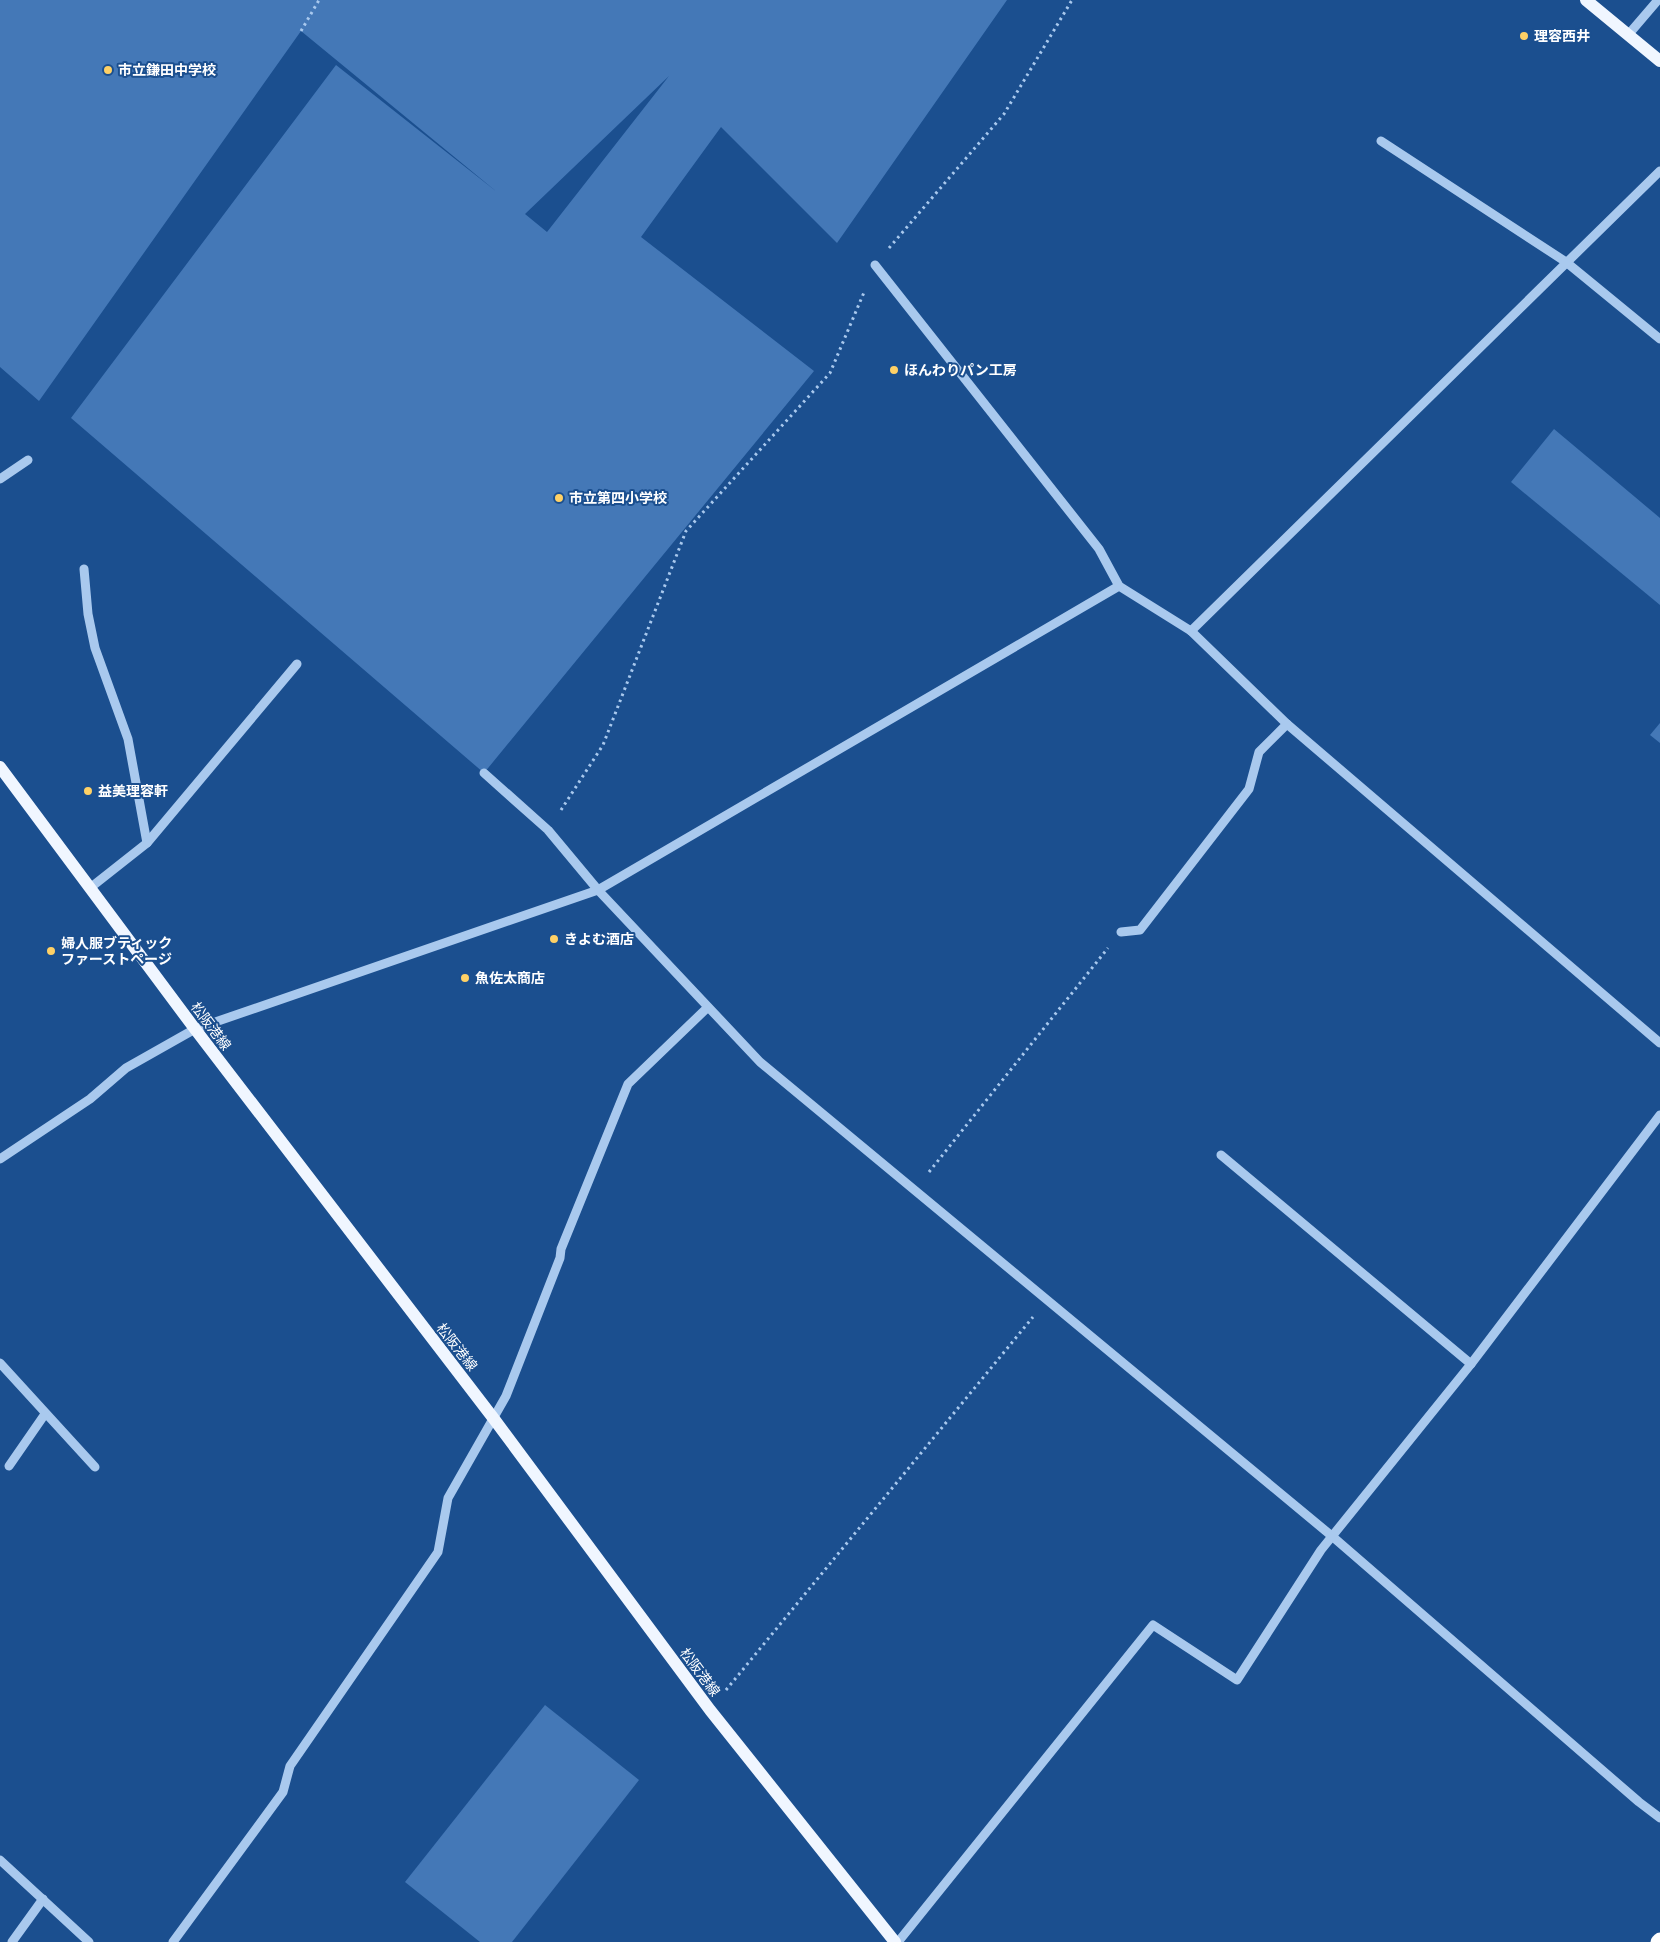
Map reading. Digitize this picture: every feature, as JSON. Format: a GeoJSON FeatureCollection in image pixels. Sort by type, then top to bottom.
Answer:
{"type":"FeatureCollection","features":[{"type":"Feature","properties":{"kind":"main road"},"geometry":{"type":"LineString","coordinates":[[1586,0],[1660,61]]}},
{"type":"Feature","properties":{"kind":"main road","name":"松阪港線"},"geometry":{"type":"LineString","coordinates":[[0,767],[194,1029],[494,1419],[710,1710],[896,1942]]}},
{"type":"Feature","properties":{"kind":"street"},"geometry":{"type":"LineString","coordinates":[[1628,35],[1658,0]]}},
{"type":"Feature","properties":{"kind":"street"},"geometry":{"type":"LineString","coordinates":[[1381,141],[1566,262],[1660,339]]}},
{"type":"Feature","properties":{"kind":"street"},"geometry":{"type":"LineString","coordinates":[[1191,631],[1660,171]]}},
{"type":"Feature","properties":{"kind":"street"},"geometry":{"type":"LineString","coordinates":[[875,265],[1098,548],[1119,586],[1191,631],[1287,724],[1660,1043]]}},
{"type":"Feature","properties":{"kind":"street"},"geometry":{"type":"LineString","coordinates":[[0,479],[28,460]]}},
{"type":"Feature","properties":{"kind":"street"},"geometry":{"type":"LineString","coordinates":[[84,569],[88,614],[95,648],[128,739],[147,843]]}},
{"type":"Feature","properties":{"kind":"street"},"geometry":{"type":"LineString","coordinates":[[0,1159],[90,1099],[126,1068],[194,1029],[598,890],[1119,586]]}},
{"type":"Feature","properties":{"kind":"street"},"geometry":{"type":"LineString","coordinates":[[90,888],[147,843],[297,664]]}},
{"type":"Feature","properties":{"kind":"street"},"geometry":{"type":"LineString","coordinates":[[1121,932],[1140,930],[1249,789],[1259,752],[1287,724]]}},
{"type":"Feature","properties":{"kind":"street"},"geometry":{"type":"LineString","coordinates":[[484,773],[548,830],[598,890],[760,1062],[1333,1537],[1639,1802],[1660,1818]]}},
{"type":"Feature","properties":{"kind":"street"},"geometry":{"type":"LineString","coordinates":[[173,1942],[283,1792],[290,1766],[438,1552],[448,1498],[494,1419],[517,1368],[560,1258],[561,1249],[628,1084],[708,1008]]}},
{"type":"Feature","properties":{"kind":"street"},"geometry":{"type":"LineString","coordinates":[[896,1942],[1153,1625],[1237,1680],[1321,1550],[1470,1364],[1660,1115]]}},
{"type":"Feature","properties":{"kind":"street"},"geometry":{"type":"LineString","coordinates":[[1221,1155],[1470,1364]]}},
{"type":"Feature","properties":{"kind":"street"},"geometry":{"type":"LineString","coordinates":[[0,1363],[95,1468]]}},
{"type":"Feature","properties":{"kind":"street"},"geometry":{"type":"LineString","coordinates":[[8,1466],[45,1414]]}},
{"type":"Feature","properties":{"kind":"street"},"geometry":{"type":"LineString","coordinates":[[0,1860],[89,1942]]}},
{"type":"Feature","properties":{"kind":"street"},"geometry":{"type":"LineString","coordinates":[[12,1942],[43,1899]]}},
{"type":"Feature","properties":{"kind":"path"},"geometry":{"type":"LineString","coordinates":[[301,30],[319,0]]}},
{"type":"Feature","properties":{"kind":"path"},"geometry":{"type":"LineString","coordinates":[[548,830],[603,745],[686,531],[830,373],[875,265],[1004,114],[1072,0]]}},
{"type":"Feature","properties":{"kind":"path"},"geometry":{"type":"LineString","coordinates":[[924,1178],[1121,932]]}},
{"type":"Feature","properties":{"kind":"path"},"geometry":{"type":"LineString","coordinates":[[710,1710],[1047,1300]]}},
{"type":"Feature","properties":{"kind":"building"},"geometry":{"type":"Polygon","coordinates":[[[0,0],[1007,0],[837,243],[721,127],[641,237],[814,371],[484,773],[71,418],[336,65],[497,192],[301,31],[39,401],[0,367],[0,0]],[[669,76],[525,214],[547,232],[669,76]]]}},
{"type":"Feature","properties":{"kind":"building"},"geometry":{"type":"Polygon","coordinates":[[[1554,429],[1660,518],[1660,605],[1511,482],[1554,429]]]}},
{"type":"Feature","properties":{"kind":"building"},"geometry":{"type":"Polygon","coordinates":[[[1660,723],[1660,743],[1650,735],[1660,723]]]}},
{"type":"Feature","properties":{"kind":"building"},"geometry":{"type":"Polygon","coordinates":[[[545,1705],[639,1780],[512,1942],[480,1942],[405,1882],[545,1705]]]}},
{"type":"Feature","properties":{"kind":"place","name":"理容西井"},"geometry":{"type":"Point","coordinates":[1524,36]}},
{"type":"Feature","properties":{"kind":"place","name":"市立鎌田中学校"},"geometry":{"type":"Point","coordinates":[108,70]}},
{"type":"Feature","properties":{"kind":"place","name":"ほんわりパン工房"},"geometry":{"type":"Point","coordinates":[894,370]}},
{"type":"Feature","properties":{"kind":"place","name":"市立第四小学校"},"geometry":{"type":"Point","coordinates":[559,498]}},
{"type":"Feature","properties":{"kind":"place","name":"益美理容軒"},"geometry":{"type":"Point","coordinates":[88,791]}},
{"type":"Feature","properties":{"kind":"place","name":"きよむ酒店"},"geometry":{"type":"Point","coordinates":[554,939]}},
{"type":"Feature","properties":{"kind":"place","name":"婦人服ブティック ファーストページ"},"geometry":{"type":"Point","coordinates":[51,951]}},
{"type":"Feature","properties":{"kind":"place","name":"魚佐太商店"},"geometry":{"type":"Point","coordinates":[465,978]}}]}
